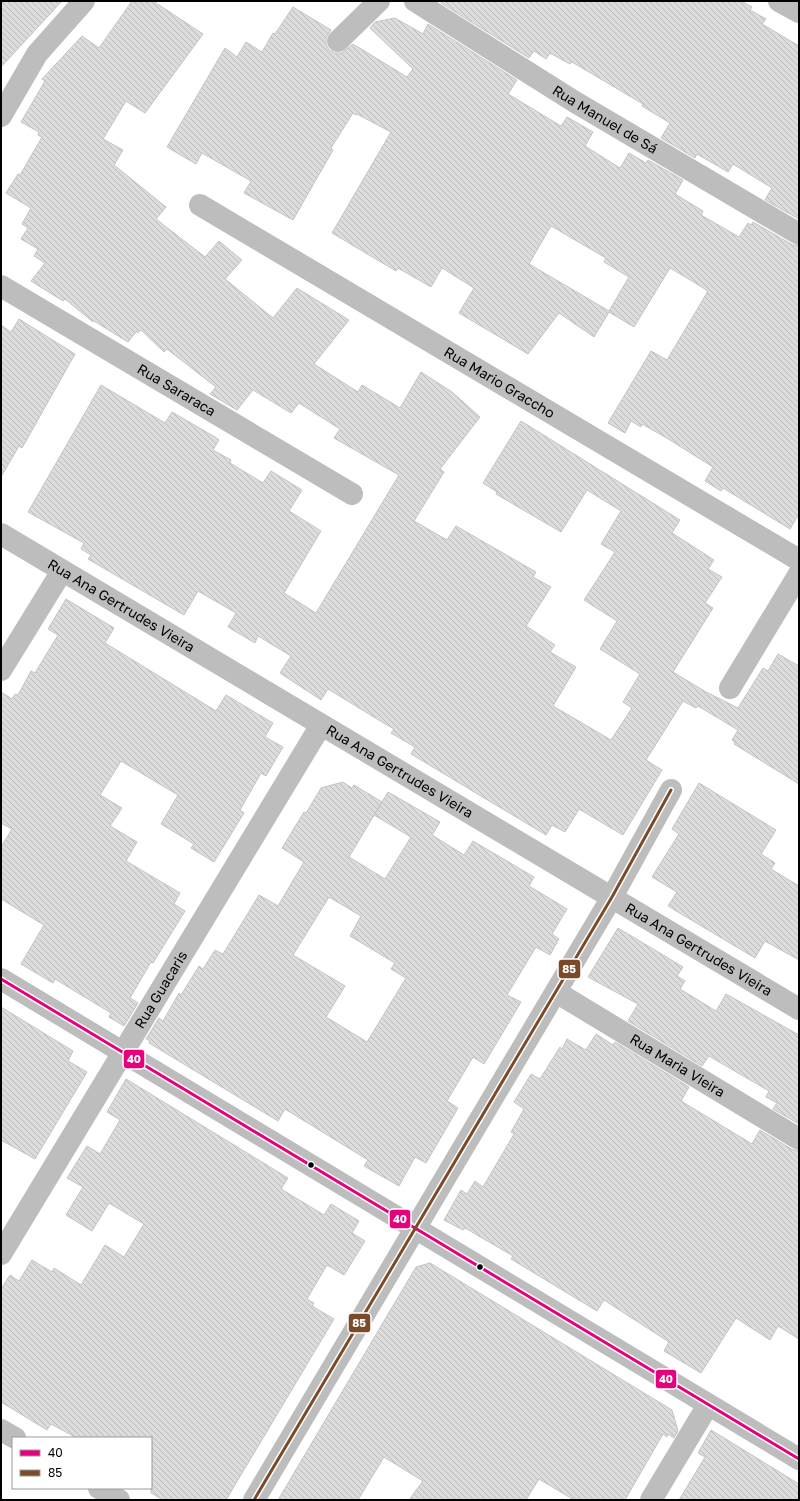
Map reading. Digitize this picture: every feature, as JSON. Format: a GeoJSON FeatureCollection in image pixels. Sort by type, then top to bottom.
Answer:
{"type":"FeatureCollection","features":[{"type":"Feature","properties":{"kind":"street"},"geometry":{"type":"LineString","coordinates":[[1,116],[37,54],[84,1]]}},
{"type":"Feature","properties":{"kind":"street"},"geometry":{"type":"LineString","coordinates":[[338,40],[379,1]]}},
{"type":"Feature","properties":{"kind":"street","name":"Rua Manuel de Sá"},"geometry":{"type":"LineString","coordinates":[[415,1],[575,102],[799,234]]}},
{"type":"Feature","properties":{"kind":"street"},"geometry":{"type":"LineString","coordinates":[[779,1],[799,12]]}},
{"type":"Feature","properties":{"kind":"street","name":"Rua Mario Graccho"},"geometry":{"type":"LineString","coordinates":[[200,204],[799,560]]}},
{"type":"Feature","properties":{"kind":"street","name":"Rua Sararaca"},"geometry":{"type":"LineString","coordinates":[[1,286],[352,494]]}},
{"type":"Feature","properties":{"kind":"street","name":"Rua Ana Gertrudes Vieira"},"geometry":{"type":"LineString","coordinates":[[1,534],[799,1009]]}},
{"type":"Feature","properties":{"kind":"street"},"geometry":{"type":"LineString","coordinates":[[1,670],[62,571]]}},
{"type":"Feature","properties":{"kind":"street"},"geometry":{"type":"LineString","coordinates":[[730,688],[799,574]]}},
{"type":"Feature","properties":{"kind":"street","name":"Rua Guacaris"},"geometry":{"type":"LineString","coordinates":[[1,1254],[321,725]]}},
{"type":"Feature","properties":{"kind":"street"},"geometry":{"type":"LineString","coordinates":[[254,1500],[612,897],[672,790]]}},
{"type":"Feature","properties":{"kind":"street"},"geometry":{"type":"LineString","coordinates":[[1,979],[799,1459]]}},
{"type":"Feature","properties":{"kind":"street","name":"Rua Maria Vieira"},"geometry":{"type":"LineString","coordinates":[[556,992],[799,1139]]}},
{"type":"Feature","properties":{"kind":"street"},"geometry":{"type":"LineString","coordinates":[[651,1500],[708,1405]]}},
{"type":"Feature","properties":{"kind":"street"},"geometry":{"type":"LineString","coordinates":[[1,1430],[13,1437]]}},
{"type":"Feature","properties":{"kind":"street"},"geometry":{"type":"LineString","coordinates":[[101,1489],[119,1500]]}},
{"type":"Feature","properties":{"kind":"building"},"geometry":{"type":"Polygon","coordinates":[[[1,1],[62,1],[1,67],[1,1]]]}},
{"type":"Feature","properties":{"kind":"building"},"geometry":{"type":"Polygon","coordinates":[[[132,1],[153,1],[203,34],[145,113],[126,101],[103,139],[123,150],[114,165],[166,207],[156,219],[205,257],[219,241],[242,260],[225,279],[273,318],[297,288],[349,320],[314,364],[358,392],[362,385],[400,408],[421,372],[452,392],[480,417],[440,469],[444,472],[414,521],[447,540],[456,526],[536,572],[533,577],[551,587],[526,626],[555,645],[550,652],[576,667],[553,706],[611,740],[632,708],[623,702],[640,674],[600,649],[617,621],[584,600],[615,552],[601,544],[621,511],[587,490],[561,532],[496,494],[497,492],[483,483],[521,421],[680,520],[672,533],[714,560],[708,569],[722,577],[705,603],[713,608],[673,672],[706,692],[738,708],[763,668],[768,671],[778,654],[799,666],[799,784],[734,744],[735,742],[732,740],[738,730],[698,706],[696,708],[683,701],[646,760],[662,770],[623,835],[579,809],[565,832],[552,825],[546,835],[411,754],[415,747],[391,733],[394,729],[328,689],[321,700],[280,673],[291,656],[258,636],[255,643],[228,627],[236,613],[198,591],[184,615],[88,559],[91,555],[81,549],[84,543],[28,512],[101,385],[165,423],[172,412],[215,437],[219,440],[213,450],[231,460],[230,463],[263,483],[271,471],[302,490],[289,511],[321,531],[284,593],[316,613],[399,475],[334,438],[340,429],[299,403],[291,413],[253,390],[237,410],[210,394],[216,387],[167,349],[164,352],[141,330],[138,333],[137,331],[128,342],[94,321],[93,322],[65,299],[63,301],[31,281],[45,263],[34,256],[38,249],[21,239],[28,228],[22,224],[31,208],[6,193],[18,174],[20,175],[42,137],[38,135],[39,132],[21,122],[45,81],[42,79],[82,36],[99,48],[132,1]]]}},
{"type":"Feature","properties":{"kind":"building"},"geometry":{"type":"Polygon","coordinates":[[[442,1],[741,1],[752,7],[750,10],[766,19],[762,24],[799,46],[799,219],[765,200],[772,188],[733,164],[728,172],[697,154],[695,158],[661,138],[670,123],[642,106],[643,104],[572,62],[570,64],[550,53],[546,59],[534,51],[529,58],[441,3],[442,1]]]}},
{"type":"Feature","properties":{"kind":"building"},"geometry":{"type":"Polygon","coordinates":[[[293,7],[331,30],[326,38],[326,44],[329,50],[335,53],[341,53],[353,44],[407,77],[413,69],[370,28],[375,22],[395,18],[423,34],[428,24],[517,80],[508,94],[561,126],[567,117],[593,132],[585,146],[620,168],[629,153],[646,163],[648,160],[683,180],[675,194],[703,211],[701,215],[739,237],[748,223],[751,225],[753,222],[793,245],[799,246],[799,514],[790,529],[723,488],[721,491],[705,481],[713,467],[665,437],[642,424],[641,427],[631,421],[625,433],[608,423],[651,351],[667,360],[708,291],[692,281],[670,268],[634,327],[609,312],[594,337],[559,313],[528,354],[459,313],[474,288],[442,268],[431,287],[398,268],[396,271],[332,233],[391,132],[353,113],[331,148],[333,150],[293,220],[244,193],[251,181],[202,153],[196,164],[167,147],[225,48],[237,57],[246,42],[262,52],[273,33],[275,34],[293,7]],[[551,226],[529,264],[609,311],[629,277],[604,262],[606,258],[551,226]]]}},
{"type":"Feature","properties":{"kind":"building"},"geometry":{"type":"Polygon","coordinates":[[[19,319],[75,354],[22,448],[19,446],[1,477],[1,325],[11,332],[19,319]]]}},
{"type":"Feature","properties":{"kind":"building"},"geometry":{"type":"Polygon","coordinates":[[[66,599],[114,628],[105,643],[216,711],[226,695],[273,723],[265,737],[283,747],[266,776],[261,773],[240,810],[244,813],[214,862],[191,848],[194,844],[161,824],[178,795],[121,761],[100,795],[122,808],[110,826],[137,842],[126,861],[180,893],[174,904],[185,911],[153,963],[151,962],[130,998],[138,1003],[124,1026],[109,1017],[111,1013],[55,979],[53,983],[21,964],[44,925],[1,899],[1,847],[12,829],[1,823],[1,692],[12,699],[15,694],[18,695],[31,671],[35,673],[58,635],[48,629],[66,599]]]}},
{"type":"Feature","properties":{"kind":"building"},"geometry":{"type":"Polygon","coordinates":[[[343,782],[352,788],[354,785],[382,802],[388,792],[440,822],[432,835],[464,855],[473,841],[534,877],[529,886],[567,909],[552,934],[559,939],[550,955],[536,947],[507,995],[521,1002],[484,1064],[473,1057],[447,1101],[458,1108],[426,1163],[415,1157],[399,1186],[364,1166],[368,1160],[285,1109],[278,1121],[149,1043],[150,1041],[146,1039],[159,1018],[163,1021],[179,993],[181,995],[199,966],[203,969],[215,950],[223,954],[259,895],[278,906],[304,862],[282,848],[321,788],[343,782]],[[374,815],[349,857],[385,879],[411,837],[374,815]],[[329,897],[293,955],[345,986],[326,1017],[367,1042],[406,978],[391,969],[395,963],[350,936],[361,916],[329,897]]]}},
{"type":"Feature","properties":{"kind":"building"},"geometry":{"type":"Polygon","coordinates":[[[699,783],[776,830],[761,854],[775,863],[771,869],[799,886],[799,960],[765,941],[755,958],[668,906],[677,892],[652,877],[679,834],[672,829],[699,783]]]}},
{"type":"Feature","properties":{"kind":"building"},"geometry":{"type":"Polygon","coordinates":[[[618,928],[683,967],[677,976],[685,981],[680,989],[716,1011],[726,994],[799,1035],[799,1124],[773,1109],[777,1103],[766,1097],[769,1091],[709,1056],[702,1066],[628,1021],[638,1004],[588,977],[618,928]]]}},
{"type":"Feature","properties":{"kind":"building"},"geometry":{"type":"Polygon","coordinates":[[[1,1007],[73,1051],[68,1061],[87,1072],[35,1159],[1,1140],[1,1007]]]}},
{"type":"Feature","properties":{"kind":"building"},"geometry":{"type":"Polygon","coordinates":[[[596,1034],[613,1045],[615,1042],[689,1087],[681,1101],[752,1144],[760,1130],[793,1150],[799,1151],[799,1339],[778,1326],[770,1340],[736,1318],[701,1373],[664,1351],[669,1342],[604,1300],[597,1311],[511,1259],[513,1256],[465,1228],[463,1230],[444,1220],[461,1190],[467,1194],[475,1181],[483,1187],[514,1134],[511,1132],[524,1109],[514,1102],[531,1074],[540,1079],[560,1047],[562,1049],[567,1039],[586,1050],[596,1034]]]}},
{"type":"Feature","properties":{"kind":"building"},"geometry":{"type":"Polygon","coordinates":[[[126,1079],[288,1178],[281,1189],[324,1215],[331,1204],[359,1221],[352,1233],[365,1241],[344,1275],[327,1265],[307,1299],[314,1303],[312,1306],[334,1319],[226,1500],[163,1500],[151,1493],[152,1437],[75,1437],[51,1424],[47,1430],[1,1402],[1,1289],[10,1275],[19,1281],[32,1260],[52,1272],[54,1268],[81,1285],[105,1245],[124,1257],[144,1224],[109,1203],[92,1231],[66,1215],[83,1187],[67,1178],[87,1146],[100,1154],[120,1120],[107,1112],[126,1079]]]}},
{"type":"Feature","properties":{"kind":"building"},"geometry":{"type":"Polygon","coordinates":[[[430,1263],[672,1410],[678,1431],[674,1438],[668,1434],[667,1437],[663,1434],[625,1500],[574,1500],[539,1479],[526,1500],[409,1500],[423,1481],[384,1457],[358,1500],[278,1500],[416,1267],[430,1263]]]}},
{"type":"Feature","properties":{"kind":"building"},"geometry":{"type":"Polygon","coordinates":[[[711,1430],[799,1484],[799,1500],[679,1500],[705,1457],[698,1453],[711,1430]]]}},
{"type":"Feature","properties":{"kind":"transit line","name":"85"},"geometry":{"type":"LineString","coordinates":[[254,1500],[612,897],[671,790]]}},
{"type":"Feature","properties":{"kind":"transit line","name":"40"},"geometry":{"type":"LineString","coordinates":[[1,979],[799,1459]]}}]}
